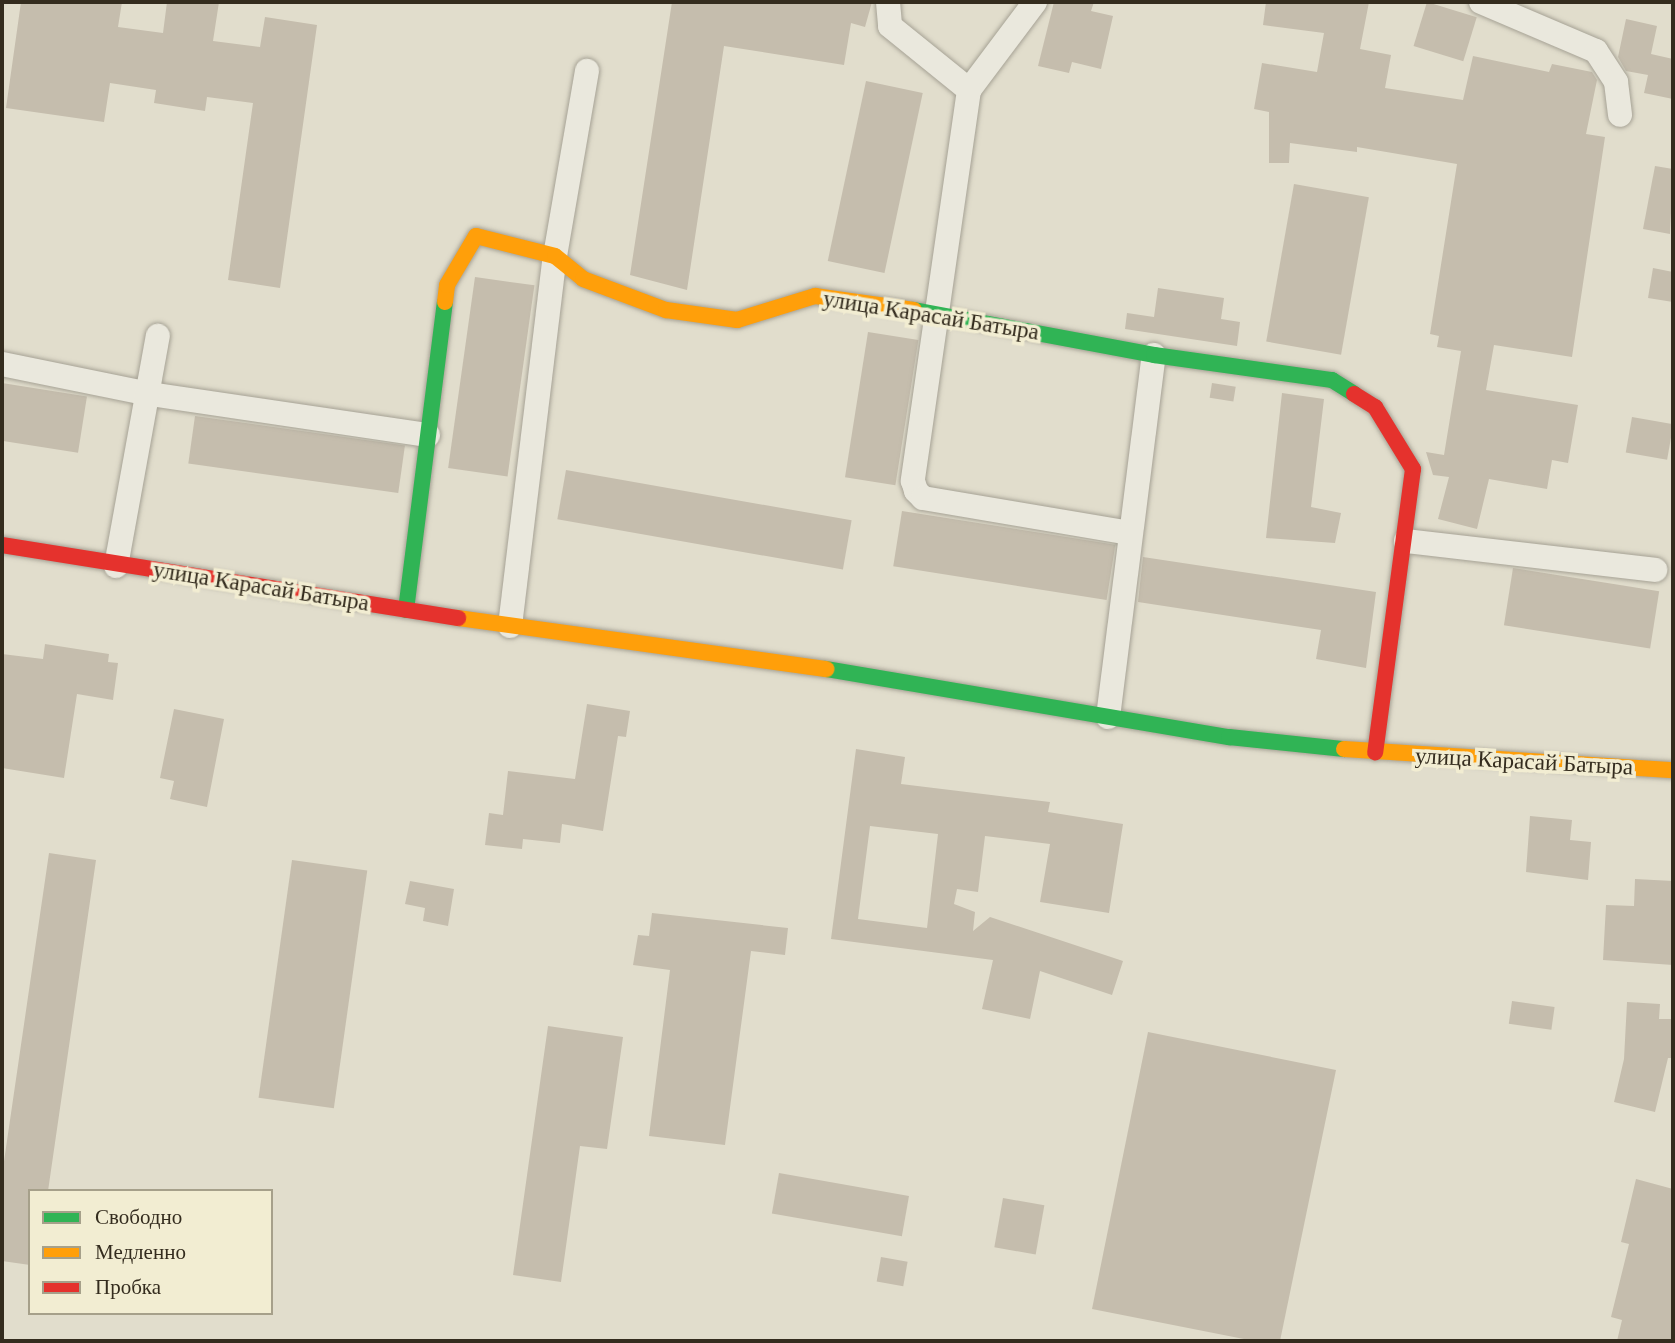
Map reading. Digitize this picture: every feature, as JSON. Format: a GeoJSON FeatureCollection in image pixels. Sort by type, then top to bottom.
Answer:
{"type":"FeatureCollection","features":[{"type":"Feature","properties":{"kind":"main road","name":"улица Карасай Батыра"},"geometry":{"type":"LineString","coordinates":[[406,610],[447,285],[476,236],[555,256],[583,279],[666,310],[737,320],[815,296],[937,313],[1154,355],[1332,380],[1375,407],[1413,468],[1406,541],[1376,752]]}},
{"type":"Feature","properties":{"kind":"main road","name":"улица Карасай Батыра"},"geometry":{"type":"LineString","coordinates":[[2,545],[116,566],[264,584],[510,626],[928,683],[1108,717],[1376,752],[1673,770]]}},
{"type":"Feature","properties":{"kind":"street"},"geometry":{"type":"LineString","coordinates":[[888,2],[890,26],[969,90]]}},
{"type":"Feature","properties":{"kind":"street"},"geometry":{"type":"LineString","coordinates":[[1035,2],[969,90],[913,481],[923,498],[1129,533]]}},
{"type":"Feature","properties":{"kind":"street"},"geometry":{"type":"LineString","coordinates":[[1481,2],[1596,51],[1616,82],[1620,115]]}},
{"type":"Feature","properties":{"kind":"street"},"geometry":{"type":"LineString","coordinates":[[510,626],[555,256],[587,71]]}},
{"type":"Feature","properties":{"kind":"street"},"geometry":{"type":"LineString","coordinates":[[116,566],[150,394],[158,336]]}},
{"type":"Feature","properties":{"kind":"street"},"geometry":{"type":"LineString","coordinates":[[1108,717],[1129,533],[1154,355]]}},
{"type":"Feature","properties":{"kind":"street"},"geometry":{"type":"LineString","coordinates":[[2,364],[150,394],[428,435]]}},
{"type":"Feature","properties":{"kind":"street"},"geometry":{"type":"LineString","coordinates":[[1406,541],[1655,570]]}},
{"type":"Feature","properties":{"kind":"building"},"geometry":{"type":"Polygon","coordinates":[[[21,2],[122,2],[118,27],[163,33],[167,2],[219,2],[213,41],[260,47],[265,17],[317,25],[280,288],[228,280],[253,103],[207,97],[205,111],[154,103],[156,90],[110,83],[104,122],[6,108],[21,2]]]}},
{"type":"Feature","properties":{"kind":"building"},"geometry":{"type":"Polygon","coordinates":[[[672,2],[872,2],[865,27],[851,23],[844,65],[724,46],[687,290],[630,275],[672,2]]]}},
{"type":"Feature","properties":{"kind":"building"},"geometry":{"type":"Polygon","coordinates":[[[1054,2],[1094,2],[1091,11],[1113,16],[1101,69],[1072,62],[1069,73],[1038,66],[1054,2]]]}},
{"type":"Feature","properties":{"kind":"building"},"geometry":{"type":"Polygon","coordinates":[[[1266,2],[1369,2],[1360,49],[1391,55],[1385,88],[1463,100],[1473,56],[1549,72],[1552,64],[1592,72],[1597,80],[1586,134],[1605,137],[1572,357],[1494,345],[1486,390],[1578,405],[1568,463],[1552,460],[1547,489],[1489,479],[1477,529],[1438,519],[1449,477],[1433,475],[1426,452],[1444,455],[1461,351],[1437,347],[1439,336],[1430,334],[1457,164],[1357,147],[1357,152],[1290,143],[1289,163],[1269,163],[1269,112],[1254,109],[1262,63],[1317,72],[1324,33],[1263,25],[1266,2]]]}},
{"type":"Feature","properties":{"kind":"building"},"geometry":{"type":"Polygon","coordinates":[[[1427,2],[1477,17],[1463,61],[1414,46],[1427,2]]]}},
{"type":"Feature","properties":{"kind":"building"},"geometry":{"type":"Polygon","coordinates":[[[1626,19],[1657,26],[1651,54],[1673,59],[1673,99],[1644,93],[1648,75],[1626,71],[1618,57],[1626,19]]]}},
{"type":"Feature","properties":{"kind":"building"},"geometry":{"type":"Polygon","coordinates":[[[866,81],[923,93],[884,273],[828,261],[866,81]]]}},
{"type":"Feature","properties":{"kind":"building"},"geometry":{"type":"Polygon","coordinates":[[[1655,166],[1673,169],[1670,234],[1643,229],[1655,166]]]}},
{"type":"Feature","properties":{"kind":"building"},"geometry":{"type":"Polygon","coordinates":[[[1294,184],[1369,197],[1341,355],[1266,342],[1294,184]]]}},
{"type":"Feature","properties":{"kind":"building"},"geometry":{"type":"Polygon","coordinates":[[[1653,268],[1673,272],[1673,302],[1648,298],[1653,268]]]}},
{"type":"Feature","properties":{"kind":"building"},"geometry":{"type":"Polygon","coordinates":[[[475,277],[534,285],[508,476],[448,468],[475,277]]]}},
{"type":"Feature","properties":{"kind":"building"},"geometry":{"type":"Polygon","coordinates":[[[1158,288],[1224,298],[1221,319],[1240,322],[1237,346],[1125,329],[1127,313],[1154,317],[1158,288]]]}},
{"type":"Feature","properties":{"kind":"building"},"geometry":{"type":"Polygon","coordinates":[[[868,332],[918,340],[895,485],[845,477],[868,332]]]}},
{"type":"Feature","properties":{"kind":"building"},"geometry":{"type":"Polygon","coordinates":[[[2,383],[87,396],[78,453],[2,441],[2,383]]]}},
{"type":"Feature","properties":{"kind":"building"},"geometry":{"type":"Polygon","coordinates":[[[1212,383],[1236,387],[1233,402],[1210,398],[1212,383]]]}},
{"type":"Feature","properties":{"kind":"building"},"geometry":{"type":"Polygon","coordinates":[[[1282,393],[1324,399],[1311,507],[1341,513],[1335,543],[1266,538],[1282,393]]]}},
{"type":"Feature","properties":{"kind":"building"},"geometry":{"type":"Polygon","coordinates":[[[195,416],[405,446],[398,493],[188,464],[195,416]]]}},
{"type":"Feature","properties":{"kind":"building"},"geometry":{"type":"Polygon","coordinates":[[[1632,417],[1673,424],[1667,460],[1626,452],[1632,417]]]}},
{"type":"Feature","properties":{"kind":"building"},"geometry":{"type":"Polygon","coordinates":[[[566,470],[852,520],[843,570],[557,519],[566,470]]]}},
{"type":"Feature","properties":{"kind":"building"},"geometry":{"type":"Polygon","coordinates":[[[902,511],[1115,545],[1107,600],[893,566],[902,511]]]}},
{"type":"Feature","properties":{"kind":"building"},"geometry":{"type":"Polygon","coordinates":[[[1143,557],[1376,592],[1366,668],[1316,659],[1321,630],[1138,602],[1143,557]]]}},
{"type":"Feature","properties":{"kind":"building"},"geometry":{"type":"Polygon","coordinates":[[[1513,568],[1659,591],[1650,648],[1504,625],[1513,568]]]}},
{"type":"Feature","properties":{"kind":"building"},"geometry":{"type":"Polygon","coordinates":[[[45,644],[109,654],[108,662],[118,663],[113,700],[77,694],[64,778],[2,768],[2,654],[43,659],[45,644]]]}},
{"type":"Feature","properties":{"kind":"building"},"geometry":{"type":"Polygon","coordinates":[[[587,704],[630,711],[626,737],[618,736],[603,831],[562,824],[560,843],[523,839],[522,849],[485,845],[489,813],[503,815],[508,771],[575,779],[587,704]]]}},
{"type":"Feature","properties":{"kind":"building"},"geometry":{"type":"Polygon","coordinates":[[[174,709],[224,719],[207,807],[170,799],[174,781],[160,778],[174,709]]]}},
{"type":"Feature","properties":{"kind":"building"},"geometry":{"type":"Polygon","coordinates":[[[856,749],[905,757],[901,784],[1050,802],[1048,812],[1123,824],[1109,913],[1040,902],[1050,844],[985,836],[978,892],[957,889],[954,904],[975,912],[973,931],[990,917],[1123,961],[1112,995],[1040,971],[1030,1019],[982,1009],[993,960],[831,939],[856,749]],[[870,826],[858,919],[927,928],[938,834],[870,826]]]}},
{"type":"Feature","properties":{"kind":"building"},"geometry":{"type":"Polygon","coordinates":[[[1530,816],[1572,820],[1570,840],[1591,842],[1588,880],[1526,872],[1530,816]]]}},
{"type":"Feature","properties":{"kind":"building"},"geometry":{"type":"Polygon","coordinates":[[[49,853],[96,860],[48,1189],[28,1189],[28,1265],[2,1261],[2,1175],[49,853]]]}},
{"type":"Feature","properties":{"kind":"building"},"geometry":{"type":"Polygon","coordinates":[[[292,860],[367,871],[334,1108],[259,1098],[292,860]]]}},
{"type":"Feature","properties":{"kind":"building"},"geometry":{"type":"Polygon","coordinates":[[[1635,879],[1673,881],[1673,965],[1603,960],[1606,905],[1634,906],[1635,879]]]}},
{"type":"Feature","properties":{"kind":"building"},"geometry":{"type":"Polygon","coordinates":[[[410,881],[454,889],[448,926],[423,921],[425,908],[405,904],[410,881]]]}},
{"type":"Feature","properties":{"kind":"building"},"geometry":{"type":"Polygon","coordinates":[[[652,913],[788,928],[785,955],[751,951],[725,1145],[649,1136],[670,970],[633,965],[638,935],[649,936],[652,913]]]}},
{"type":"Feature","properties":{"kind":"building"},"geometry":{"type":"Polygon","coordinates":[[[1512,1001],[1555,1007],[1551,1030],[1509,1024],[1512,1001]]]}},
{"type":"Feature","properties":{"kind":"building"},"geometry":{"type":"Polygon","coordinates":[[[1627,1002],[1660,1004],[1659,1019],[1673,1019],[1673,1058],[1668,1058],[1655,1112],[1614,1102],[1624,1059],[1627,1002]]]}},
{"type":"Feature","properties":{"kind":"building"},"geometry":{"type":"Polygon","coordinates":[[[548,1026],[623,1037],[607,1149],[580,1146],[561,1282],[513,1275],[548,1026]]]}},
{"type":"Feature","properties":{"kind":"building"},"geometry":{"type":"Polygon","coordinates":[[[1148,1032],[1336,1070],[1280,1341],[1254,1341],[1092,1309],[1148,1032]]]}},
{"type":"Feature","properties":{"kind":"building"},"geometry":{"type":"Polygon","coordinates":[[[779,1173],[909,1196],[902,1236],[772,1213],[779,1173]]]}},
{"type":"Feature","properties":{"kind":"building"},"geometry":{"type":"Polygon","coordinates":[[[1636,1179],[1673,1189],[1673,1341],[1617,1341],[1622,1320],[1611,1317],[1629,1244],[1621,1242],[1636,1179]]]}},
{"type":"Feature","properties":{"kind":"building"},"geometry":{"type":"Polygon","coordinates":[[[1003,1198],[1044,1205],[1036,1255],[994,1247],[1003,1198]]]}},
{"type":"Feature","properties":{"kind":"building"},"geometry":{"type":"Polygon","coordinates":[[[881,1257],[908,1262],[903,1286],[877,1282],[881,1257]]]}},
{"type":"Feature","properties":{"kind":"traffic: fast"},"geometry":{"type":"LineString","coordinates":[[406,610],[445,302]]}},
{"type":"Feature","properties":{"kind":"traffic: fast"},"geometry":{"type":"LineString","coordinates":[[914,310],[1154,355],[1332,380],[1354,394]]}},
{"type":"Feature","properties":{"kind":"traffic: fast"},"geometry":{"type":"LineString","coordinates":[[826,669],[1229,737],[1344,749]]}},
{"type":"Feature","properties":{"kind":"traffic: slow"},"geometry":{"type":"LineString","coordinates":[[445,302],[447,285],[476,236],[555,256],[583,279],[666,310],[737,320],[815,296],[914,310]]}},
{"type":"Feature","properties":{"kind":"traffic: slow"},"geometry":{"type":"LineString","coordinates":[[458,618],[826,669]]}},
{"type":"Feature","properties":{"kind":"traffic: slow"},"geometry":{"type":"LineString","coordinates":[[1344,749],[1673,770]]}},
{"type":"Feature","properties":{"kind":"traffic: jam"},"geometry":{"type":"LineString","coordinates":[[1354,394],[1375,407],[1413,469],[1375,752]]}},
{"type":"Feature","properties":{"kind":"traffic: jam"},"geometry":{"type":"LineString","coordinates":[[2,545],[458,618]]}}]}
